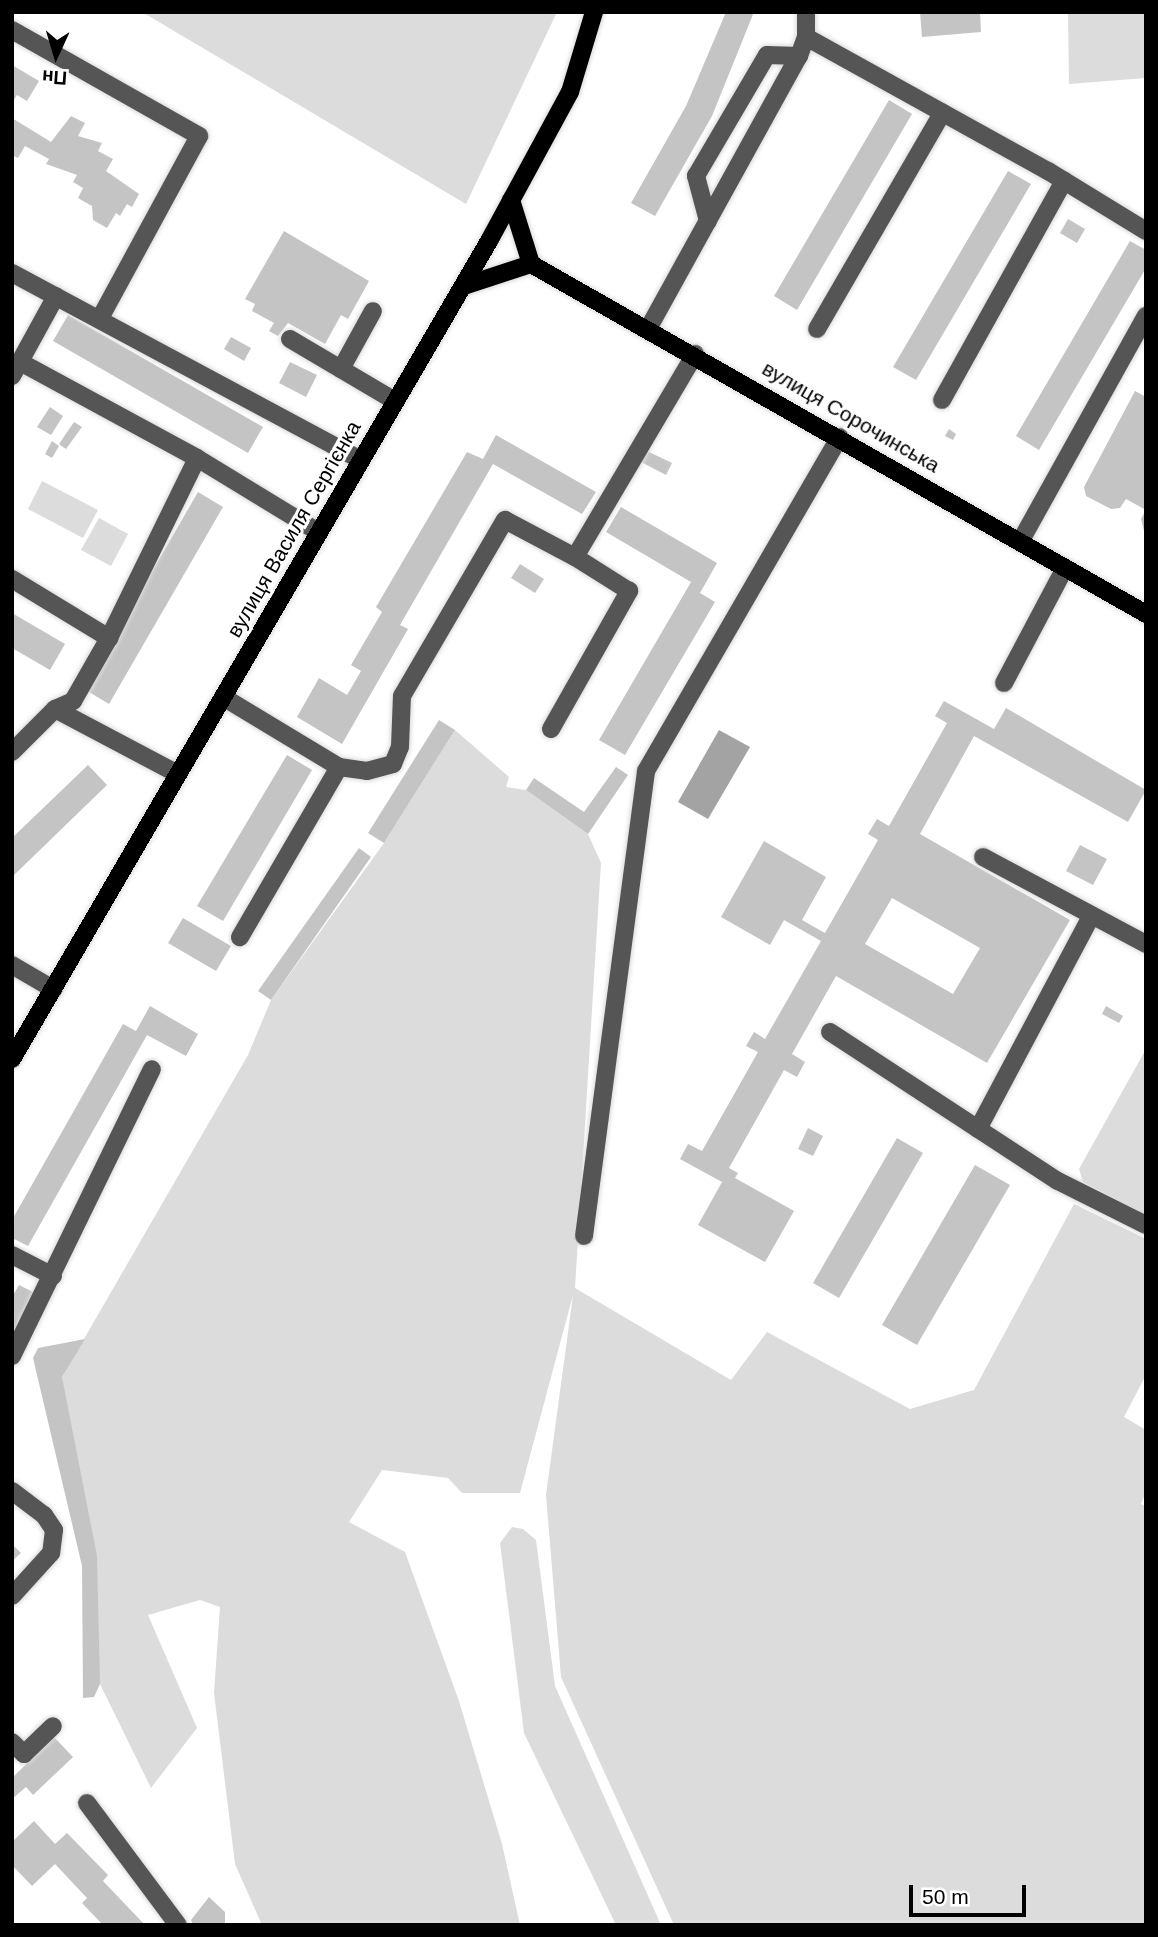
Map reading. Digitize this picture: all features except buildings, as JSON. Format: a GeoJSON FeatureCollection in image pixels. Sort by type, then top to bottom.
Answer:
{"type":"FeatureCollection","features":[{"type":"Feature","properties":{"kind":"main road","name":"вулиця Василя Сергієнка"},"geometry":{"type":"LineString","coordinates":[[12,1059],[464,286],[570,92],[594,12]]}},
{"type":"Feature","properties":{"kind":"main road"},"geometry":{"type":"LineString","coordinates":[[464,286],[531,264],[511,200]]}},
{"type":"Feature","properties":{"kind":"main road","name":"вулиця Сорочинська"},"geometry":{"type":"LineString","coordinates":[[531,264],[695,354],[1146,614]]}},
{"type":"Feature","properties":{"kind":"lane"},"geometry":{"type":"LineString","coordinates":[[649,329],[799,56],[806,37],[806,12]]}},
{"type":"Feature","properties":{"kind":"lane"},"geometry":{"type":"LineString","coordinates":[[12,30],[199,136],[100,318]]}},
{"type":"Feature","properties":{"kind":"lane"},"geometry":{"type":"LineString","coordinates":[[806,37],[1064,181],[1146,231]]}},
{"type":"Feature","properties":{"kind":"lane"},"geometry":{"type":"LineString","coordinates":[[708,221],[696,176],[767,55],[799,56]]}},
{"type":"Feature","properties":{"kind":"lane"},"geometry":{"type":"LineString","coordinates":[[817,329],[942,113]]}},
{"type":"Feature","properties":{"kind":"lane"},"geometry":{"type":"LineString","coordinates":[[942,400],[1064,181]]}},
{"type":"Feature","properties":{"kind":"lane"},"geometry":{"type":"LineString","coordinates":[[12,273],[361,460]]}},
{"type":"Feature","properties":{"kind":"lane"},"geometry":{"type":"LineString","coordinates":[[56,296],[16,369],[197,458],[318,532]]}},
{"type":"Feature","properties":{"kind":"lane"},"geometry":{"type":"LineString","coordinates":[[341,369],[373,311]]}},
{"type":"Feature","properties":{"kind":"lane"},"geometry":{"type":"LineString","coordinates":[[1020,542],[1144,322]]}},
{"type":"Feature","properties":{"kind":"lane"},"geometry":{"type":"LineString","coordinates":[[290,339],[396,401]]}},
{"type":"Feature","properties":{"kind":"lane"},"geometry":{"type":"LineString","coordinates":[[575,557],[695,354]]}},
{"type":"Feature","properties":{"kind":"lane"},"geometry":{"type":"LineString","coordinates":[[584,1236],[646,771],[840,437]]}},
{"type":"Feature","properties":{"kind":"lane"},"geometry":{"type":"LineString","coordinates":[[12,752],[55,709],[73,701],[108,638],[197,458]]}},
{"type":"Feature","properties":{"kind":"lane"},"geometry":{"type":"LineString","coordinates":[[223,697],[339,767],[367,771],[393,764],[400,747],[402,696],[505,520],[575,557],[629,591],[551,729]]}},
{"type":"Feature","properties":{"kind":"lane"},"geometry":{"type":"LineString","coordinates":[[1004,683],[1065,568]]}},
{"type":"Feature","properties":{"kind":"lane"},"geometry":{"type":"LineString","coordinates":[[12,579],[108,638]]}},
{"type":"Feature","properties":{"kind":"lane"},"geometry":{"type":"LineString","coordinates":[[55,709],[178,774]]}},
{"type":"Feature","properties":{"kind":"lane"},"geometry":{"type":"LineString","coordinates":[[240,937],[339,767]]}},
{"type":"Feature","properties":{"kind":"lane"},"geometry":{"type":"LineString","coordinates":[[983,857],[1146,944]]}},
{"type":"Feature","properties":{"kind":"lane"},"geometry":{"type":"LineString","coordinates":[[978,1129],[1092,915]]}},
{"type":"Feature","properties":{"kind":"lane"},"geometry":{"type":"LineString","coordinates":[[12,965],[53,989]]}},
{"type":"Feature","properties":{"kind":"lane"},"geometry":{"type":"LineString","coordinates":[[831,1032],[1058,1181],[1146,1225]]}},
{"type":"Feature","properties":{"kind":"lane"},"geometry":{"type":"LineString","coordinates":[[12,1356],[152,1069]]}},
{"type":"Feature","properties":{"kind":"lane"},"geometry":{"type":"LineString","coordinates":[[12,1255],[52,1276]]}},
{"type":"Feature","properties":{"kind":"lane"},"geometry":{"type":"LineString","coordinates":[[12,1491],[44,1515],[54,1530],[51,1553],[12,1597]]}},
{"type":"Feature","properties":{"kind":"lane"},"geometry":{"type":"LineString","coordinates":[[12,1742],[24,1754],[53,1726]]}},
{"type":"Feature","properties":{"kind":"lane"},"geometry":{"type":"LineString","coordinates":[[88,1803],[178,1925]]}},
{"type":"Feature","properties":{"kind":"shaded area"},"geometry":{"type":"Polygon","coordinates":[[[142,12],[557,12],[466,204],[142,12]]]}},
{"type":"Feature","properties":{"kind":"shaded area"},"geometry":{"type":"Polygon","coordinates":[[[1068,12],[1146,12],[1146,78],[1069,84],[1068,12]]]}},
{"type":"Feature","properties":{"kind":"shaded area"},"geometry":{"type":"Polygon","coordinates":[[[42,481],[98,510],[83,538],[28,509],[42,481]]]}},
{"type":"Feature","properties":{"kind":"shaded area"},"geometry":{"type":"Polygon","coordinates":[[[99,518],[128,534],[111,566],[81,550],[99,518]]]}},
{"type":"Feature","properties":{"kind":"shaded area"},"geometry":{"type":"Polygon","coordinates":[[[455,730],[509,777],[506,787],[526,790],[588,834],[601,863],[575,1288],[731,1380],[767,1332],[910,1409],[974,1390],[1074,1204],[1146,1239],[1146,1375],[1124,1417],[1146,1430],[1146,1492],[1141,1504],[1146,1506],[1146,1925],[674,1925],[561,1677],[546,1495],[573,1295],[520,1493],[462,1493],[448,1478],[382,1470],[349,1522],[405,1552],[459,1701],[502,1844],[520,1925],[262,1925],[235,1864],[214,1693],[220,1607],[200,1600],[148,1615],[197,1728],[151,1788],[100,1684],[62,1377],[248,1055],[271,1000],[384,843],[455,730]]]}},
{"type":"Feature","properties":{"kind":"shaded area"},"geometry":{"type":"Polygon","coordinates":[[[719,730],[750,747],[708,819],[678,802],[719,730]]]}},
{"type":"Feature","properties":{"kind":"shaded area"},"geometry":{"type":"Polygon","coordinates":[[[1146,1049],[1146,1215],[1083,1182],[1079,1169],[1146,1049]]]}},
{"type":"Feature","properties":{"kind":"shaded area"},"geometry":{"type":"Polygon","coordinates":[[[512,1527],[523,1529],[536,1540],[555,1686],[661,1925],[616,1925],[524,1733],[500,1543],[512,1527]]]}}]}
